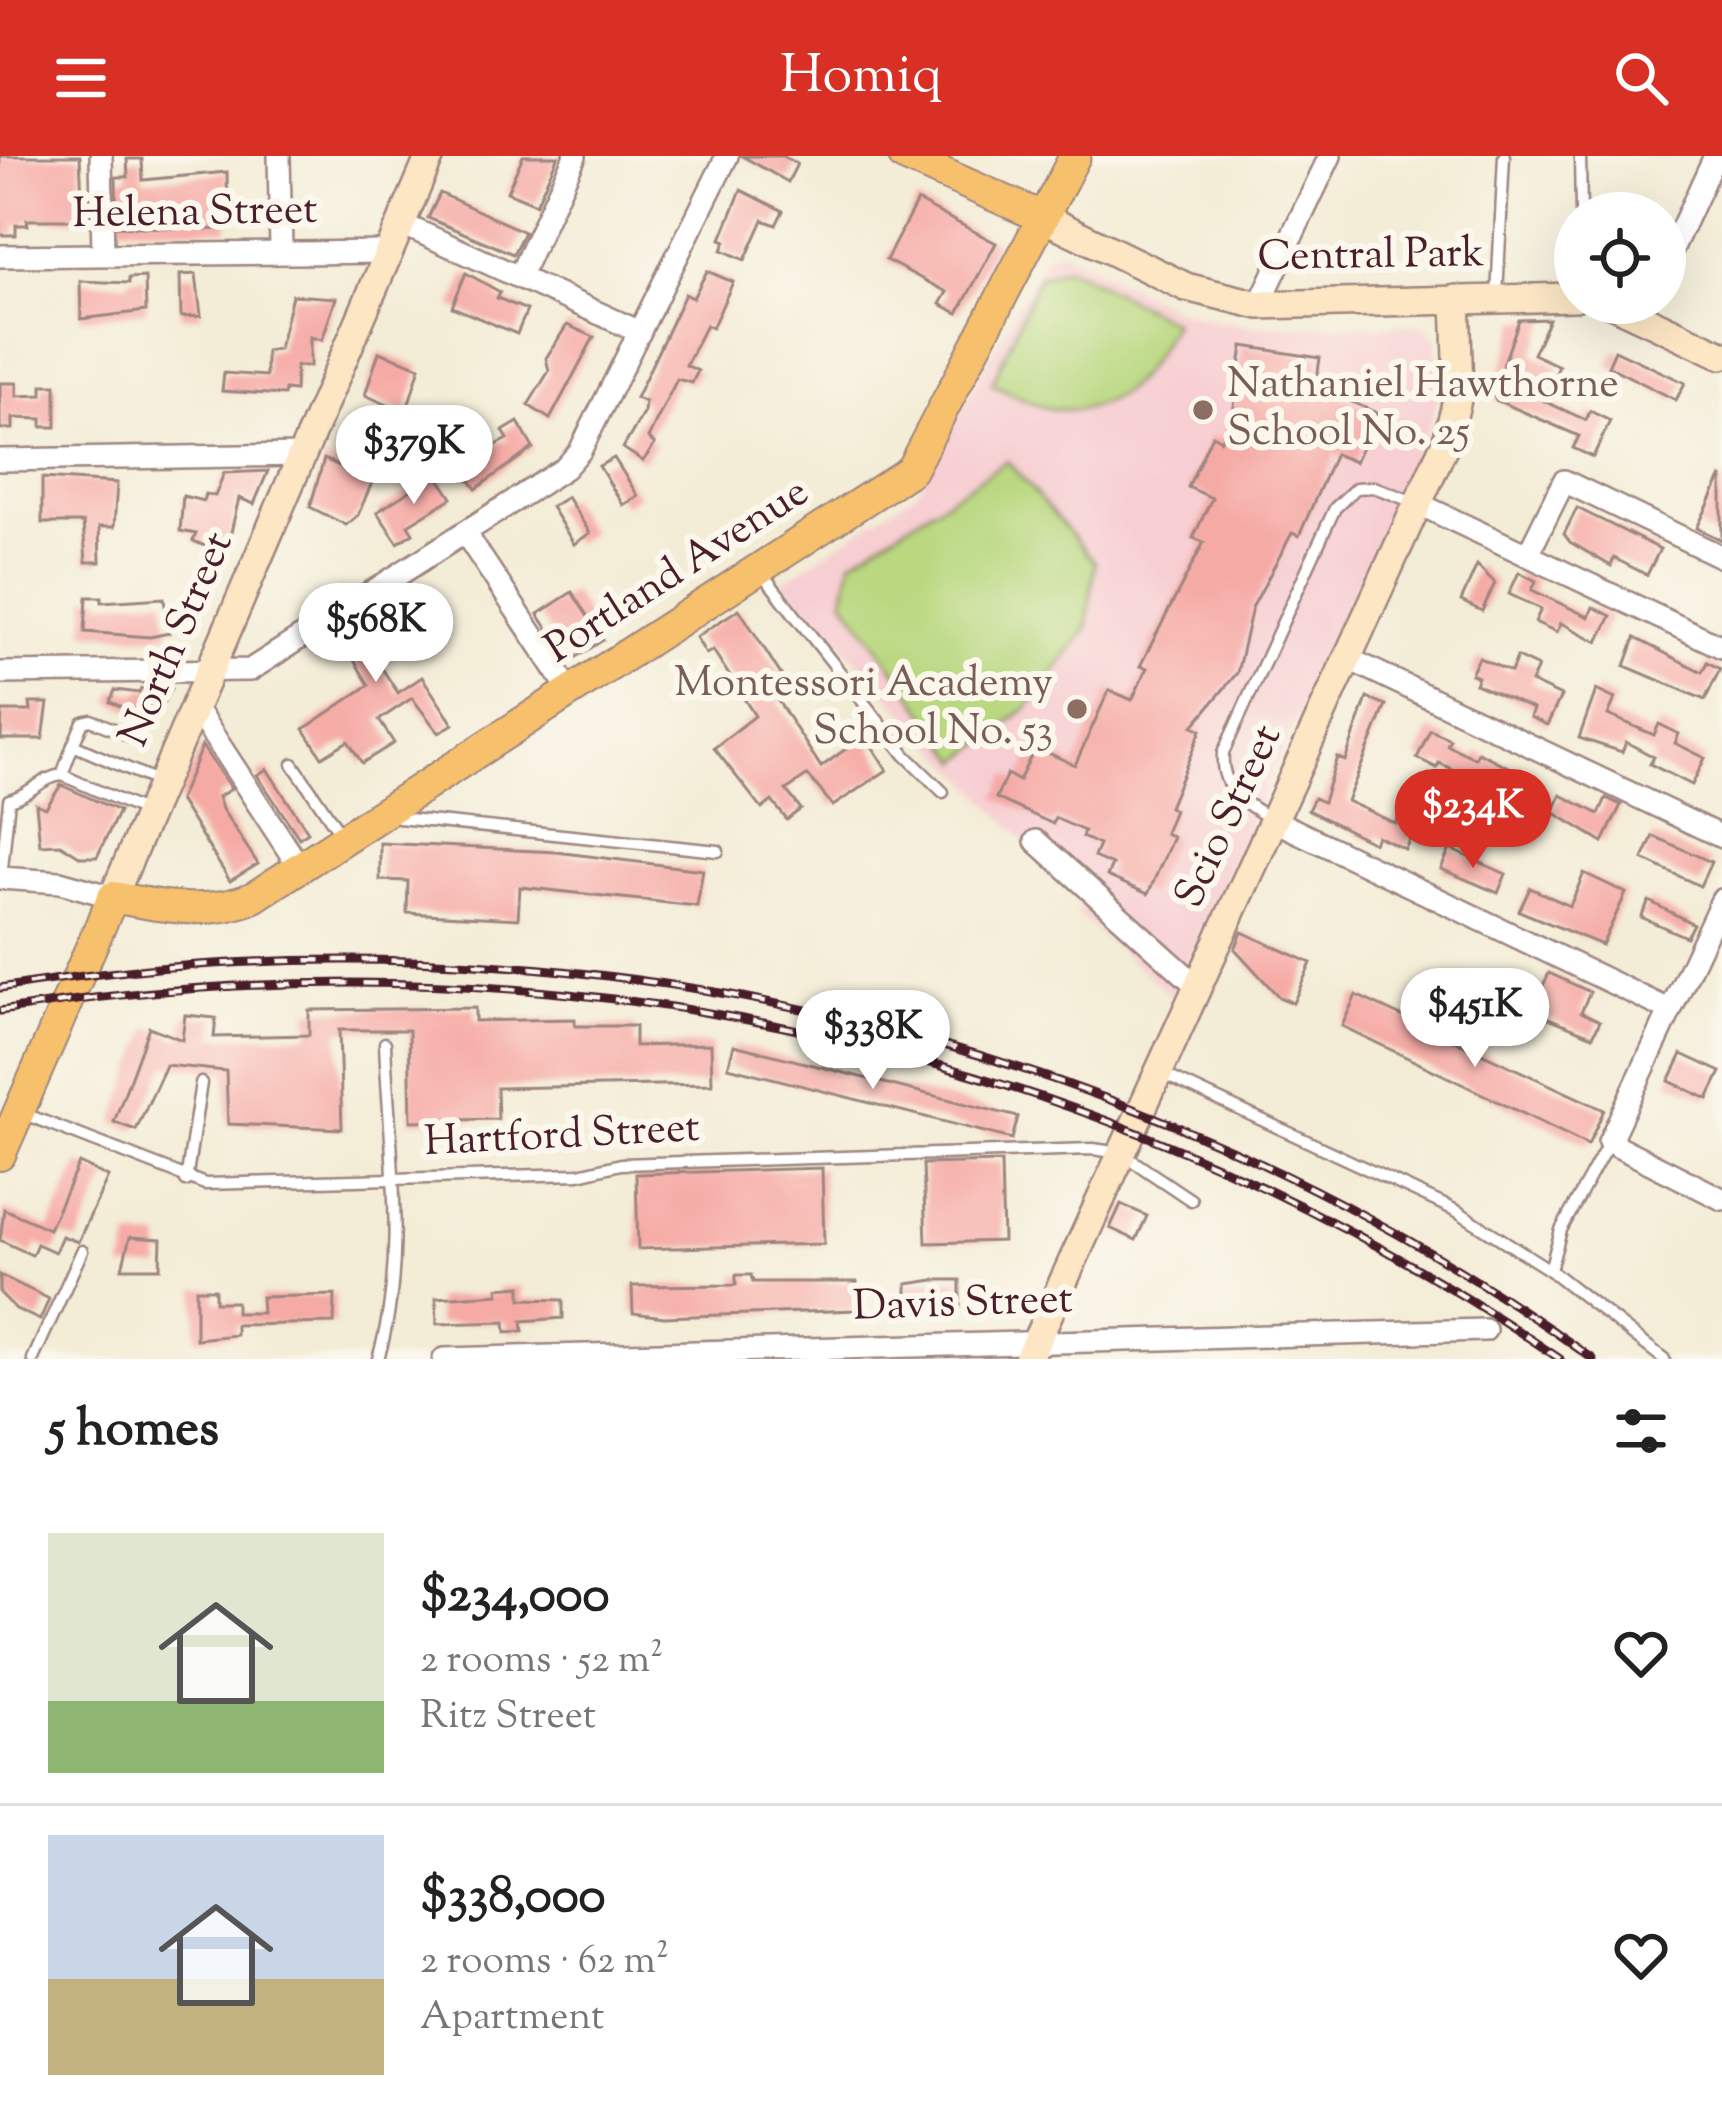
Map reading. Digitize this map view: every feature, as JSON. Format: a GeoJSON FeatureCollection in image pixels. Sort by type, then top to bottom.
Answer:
{"type":"FeatureCollection","features":[{"type":"Feature","properties":{"kind":"main road"},"geometry":{"type":"LineString","coordinates":[[904,156],[1042,217]]}},
{"type":"Feature","properties":{"kind":"main road","name":"Portland Avenue"},"geometry":{"type":"LineString","coordinates":[[113,897],[164,907],[234,905],[300,868],[761,572],[910,470],[1075,156]]}},
{"type":"Feature","properties":{"kind":"main road","name":"North Street"},"geometry":{"type":"LineString","coordinates":[[0,1155],[113,897]]}},
{"type":"Feature","properties":{"kind":"street"},"geometry":{"type":"LineString","coordinates":[[101,156],[103,253]]}},
{"type":"Feature","properties":{"kind":"street"},"geometry":{"type":"LineString","coordinates":[[280,156],[281,250]]}},
{"type":"Feature","properties":{"kind":"street","name":"North Street"},"geometry":{"type":"LineString","coordinates":[[113,897],[430,156]]}},
{"type":"Feature","properties":{"kind":"street"},"geometry":{"type":"LineString","coordinates":[[519,277],[575,156]]}},
{"type":"Feature","properties":{"kind":"street"},"geometry":{"type":"LineString","coordinates":[[0,673],[211,668],[242,672],[259,666],[573,462],[727,156]]}},
{"type":"Feature","properties":{"kind":"street"},"geometry":{"type":"LineString","coordinates":[[1259,305],[1330,156]]}},
{"type":"Feature","properties":{"kind":"street"},"geometry":{"type":"LineString","coordinates":[[1686,219],[1715,156]]}},
{"type":"Feature","properties":{"kind":"street","name":"Central Park"},"geometry":{"type":"LineString","coordinates":[[1042,217],[1186,287],[1259,305],[1554,297]]}},
{"type":"Feature","properties":{"kind":"street"},"geometry":{"type":"LineString","coordinates":[[402,224],[640,332]]}},
{"type":"Feature","properties":{"kind":"street","name":"Helena Street"},"geometry":{"type":"LineString","coordinates":[[0,256],[391,251]]}},
{"type":"Feature","properties":{"kind":"street","name":"Scio Street"},"geometry":{"type":"LineString","coordinates":[[1032,1350],[1456,416],[1456,299]]}},
{"type":"Feature","properties":{"kind":"street"},"geometry":{"type":"LineString","coordinates":[[1669,324],[1722,355]]}},
{"type":"Feature","properties":{"kind":"street"},"geometry":{"type":"LineString","coordinates":[[0,460],[302,455]]}},
{"type":"Feature","properties":{"kind":"street"},"geometry":{"type":"LineString","coordinates":[[1528,554],[1564,481],[1722,556]]}},
{"type":"Feature","properties":{"kind":"street"},"geometry":{"type":"LineString","coordinates":[[1417,503],[1722,647]]}},
{"type":"Feature","properties":{"kind":"street"},"geometry":{"type":"LineString","coordinates":[[465,533],[570,691]]}},
{"type":"Feature","properties":{"kind":"street"},"geometry":{"type":"LineString","coordinates":[[1349,659],[1722,837]]}},
{"type":"Feature","properties":{"kind":"street"},"geometry":{"type":"LineString","coordinates":[[194,706],[300,868]]}},
{"type":"Feature","properties":{"kind":"street"},"geometry":{"type":"LineString","coordinates":[[1273,820],[1669,1010]]}},
{"type":"Feature","properties":{"kind":"street"},"geometry":{"type":"LineString","coordinates":[[1036,841],[1198,986]]}},
{"type":"Feature","properties":{"kind":"street"},"geometry":{"type":"LineString","coordinates":[[0,878],[60,882],[113,897]]}},
{"type":"Feature","properties":{"kind":"street"},"geometry":{"type":"LineString","coordinates":[[1721,904],[1609,1142],[1722,1199]]}},
{"type":"Feature","properties":{"kind":"street","name":"Davis Street"},"geometry":{"type":"LineString","coordinates":[[445,1359],[1032,1350],[1485,1330]]}},
{"type":"Feature","properties":{"kind":"lane"},"geometry":{"type":"LineString","coordinates":[[1497,298],[1504,156]]}},
{"type":"Feature","properties":{"kind":"lane"},"geometry":{"type":"LineString","coordinates":[[1580,156],[1581,192]]}},
{"type":"Feature","properties":{"kind":"lane"},"geometry":{"type":"LineString","coordinates":[[1273,820],[1246,805],[1222,771],[1223,753],[1260,671],[1335,508],[1346,494],[1373,487],[1417,503]]}},
{"type":"Feature","properties":{"kind":"lane"},"geometry":{"type":"LineString","coordinates":[[761,572],[905,755],[944,792]]}},
{"type":"Feature","properties":{"kind":"lane"},"geometry":{"type":"LineString","coordinates":[[62,775],[83,722],[91,720],[138,739]]}},
{"type":"Feature","properties":{"kind":"lane"},"geometry":{"type":"LineString","coordinates":[[74,746],[162,783]]}},
{"type":"Feature","properties":{"kind":"lane"},"geometry":{"type":"LineString","coordinates":[[293,764],[343,839]]}},
{"type":"Feature","properties":{"kind":"lane"},"geometry":{"type":"LineString","coordinates":[[0,878],[9,800],[27,797],[50,776],[62,775],[149,814]]}},
{"type":"Feature","properties":{"kind":"lane"},"geometry":{"type":"LineString","coordinates":[[380,815],[718,851]]}},
{"type":"Feature","properties":{"kind":"lane"},"geometry":{"type":"LineString","coordinates":[[378,1359],[392,1311],[385,1042]]}},
{"type":"Feature","properties":{"kind":"lane"},"geometry":{"type":"LineString","coordinates":[[1159,1072],[1456,1211],[1550,1270],[1664,1359]]}},
{"type":"Feature","properties":{"kind":"lane"},"geometry":{"type":"LineString","coordinates":[[187,1181],[201,1083]]}},
{"type":"Feature","properties":{"kind":"lane","name":"Hartford Street"},"geometry":{"type":"LineString","coordinates":[[19,1112],[187,1181],[391,1180],[579,1174],[621,1164],[1093,1149],[1121,1153]]}},
{"type":"Feature","properties":{"kind":"lane"},"geometry":{"type":"LineString","coordinates":[[1550,1270],[1561,1230],[1609,1142]]}},
{"type":"Feature","properties":{"kind":"lane"},"geometry":{"type":"LineString","coordinates":[[1121,1153],[1191,1200]]}},
{"type":"Feature","properties":{"kind":"lane"},"geometry":{"type":"LineString","coordinates":[[33,1359],[82,1251]]}},
{"type":"Feature","properties":{"kind":"shaded area"},"geometry":{"type":"Polygon","coordinates":[[[1060,250],[1176,310],[1214,320],[1255,326],[1423,325],[1437,340],[1438,395],[1430,423],[1172,997],[1077,914],[1083,904],[782,582],[918,491],[1045,256],[1060,250]]]}},
{"type":"Feature","properties":{"kind":"green space"},"geometry":{"type":"Polygon","coordinates":[[[1068,267],[1173,322],[1142,373],[1113,398],[1077,409],[1054,409],[992,384],[1039,276],[1068,267]]]}},
{"type":"Feature","properties":{"kind":"green space"},"geometry":{"type":"Polygon","coordinates":[[[1007,461],[1095,562],[1087,629],[1028,707],[960,761],[844,599],[851,561],[1007,461]]]}},
{"type":"Feature","properties":{"kind":"building"},"geometry":{"type":"Polygon","coordinates":[[[0,156],[80,156],[83,220],[27,220],[28,225],[16,225],[16,235],[0,235],[0,156]]]}},
{"type":"Feature","properties":{"kind":"building"},"geometry":{"type":"Polygon","coordinates":[[[523,156],[558,156],[536,204],[507,192],[523,156]]]}},
{"type":"Feature","properties":{"kind":"building"},"geometry":{"type":"Polygon","coordinates":[[[742,156],[782,156],[797,164],[788,182],[742,156]]]}},
{"type":"Feature","properties":{"kind":"building"},"geometry":{"type":"Polygon","coordinates":[[[127,159],[142,159],[143,180],[227,172],[228,230],[117,226],[116,177],[128,177],[127,159]]]}},
{"type":"Feature","properties":{"kind":"building"},"geometry":{"type":"Polygon","coordinates":[[[741,190],[783,211],[776,225],[763,220],[745,260],[722,250],[726,241],[721,239],[741,190]]]}},
{"type":"Feature","properties":{"kind":"building"},"geometry":{"type":"Polygon","coordinates":[[[440,193],[524,232],[513,254],[428,218],[440,193]]]}},
{"type":"Feature","properties":{"kind":"building"},"geometry":{"type":"Polygon","coordinates":[[[917,201],[996,243],[958,313],[940,304],[947,292],[886,260],[917,201]]]}},
{"type":"Feature","properties":{"kind":"building"},"geometry":{"type":"Polygon","coordinates":[[[707,271],[733,282],[712,328],[706,325],[686,365],[698,371],[692,383],[677,379],[648,438],[655,444],[643,461],[623,448],[644,412],[645,402],[636,398],[685,294],[693,298],[707,271]]]}},
{"type":"Feature","properties":{"kind":"building"},"geometry":{"type":"Polygon","coordinates":[[[466,273],[500,292],[497,298],[527,310],[517,334],[452,307],[466,273]]]}},
{"type":"Feature","properties":{"kind":"building"},"geometry":{"type":"Polygon","coordinates":[[[196,274],[201,316],[181,317],[180,275],[196,274]]]}},
{"type":"Feature","properties":{"kind":"building"},"geometry":{"type":"Polygon","coordinates":[[[145,277],[146,311],[81,319],[80,281],[129,283],[129,278],[145,277]]]}},
{"type":"Feature","properties":{"kind":"building"},"geometry":{"type":"Polygon","coordinates":[[[292,295],[336,298],[322,340],[310,337],[310,366],[296,366],[295,391],[285,390],[284,395],[222,391],[224,373],[266,376],[266,351],[279,349],[292,295]]]}},
{"type":"Feature","properties":{"kind":"building"},"geometry":{"type":"Polygon","coordinates":[[[1549,319],[1533,354],[1559,366],[1544,401],[1586,420],[1590,411],[1610,421],[1593,457],[1573,448],[1579,436],[1496,400],[1493,394],[1519,320],[1549,319]]]}},
{"type":"Feature","properties":{"kind":"building"},"geometry":{"type":"Polygon","coordinates":[[[567,325],[594,337],[550,419],[528,405],[549,371],[546,358],[567,325]]]}},
{"type":"Feature","properties":{"kind":"building"},"geometry":{"type":"Polygon","coordinates":[[[1243,346],[1320,358],[1316,386],[1377,413],[1355,462],[1335,454],[1299,536],[1292,533],[1252,608],[1237,673],[1193,726],[1201,730],[1169,807],[1174,810],[1165,833],[1173,837],[1148,894],[1107,876],[1112,865],[1094,857],[1099,845],[1082,837],[1084,831],[1055,818],[1053,824],[996,798],[1007,774],[1019,781],[1035,747],[1075,765],[1109,690],[1132,700],[1147,668],[1140,666],[1204,542],[1193,538],[1212,498],[1188,487],[1212,435],[1221,440],[1233,413],[1243,346]]]}},
{"type":"Feature","properties":{"kind":"building"},"geometry":{"type":"Polygon","coordinates":[[[1615,350],[1685,383],[1676,400],[1608,366],[1615,350]]]}},
{"type":"Feature","properties":{"kind":"building"},"geometry":{"type":"Polygon","coordinates":[[[379,352],[420,367],[406,413],[365,395],[379,352]]]}},
{"type":"Feature","properties":{"kind":"building"},"geometry":{"type":"Polygon","coordinates":[[[0,383],[17,383],[17,396],[42,395],[42,385],[56,385],[56,427],[42,427],[42,419],[13,418],[13,429],[0,429],[0,383]]]}},
{"type":"Feature","properties":{"kind":"building"},"geometry":{"type":"Polygon","coordinates":[[[518,422],[533,448],[476,489],[459,464],[508,439],[503,431],[518,422]]]}},
{"type":"Feature","properties":{"kind":"building"},"geometry":{"type":"Polygon","coordinates":[[[614,458],[638,496],[623,505],[599,466],[614,458]]]}},
{"type":"Feature","properties":{"kind":"building"},"geometry":{"type":"Polygon","coordinates":[[[324,459],[373,480],[358,515],[346,525],[310,507],[324,459]]]}},
{"type":"Feature","properties":{"kind":"building"},"geometry":{"type":"Polygon","coordinates":[[[268,471],[254,504],[239,498],[228,545],[209,538],[205,546],[193,541],[196,534],[180,531],[183,496],[203,501],[205,494],[215,496],[224,473],[268,471]]]}},
{"type":"Feature","properties":{"kind":"building"},"geometry":{"type":"Polygon","coordinates":[[[436,474],[452,498],[408,525],[413,533],[398,543],[377,512],[436,474]]]}},
{"type":"Feature","properties":{"kind":"building"},"geometry":{"type":"Polygon","coordinates":[[[1722,476],[1722,540],[1697,528],[1722,476]]]}},
{"type":"Feature","properties":{"kind":"building"},"geometry":{"type":"Polygon","coordinates":[[[42,478],[117,483],[114,527],[99,527],[100,562],[86,562],[83,523],[42,523],[42,478]]]}},
{"type":"Feature","properties":{"kind":"building"},"geometry":{"type":"Polygon","coordinates":[[[567,497],[590,533],[574,544],[551,507],[567,497]]]}},
{"type":"Feature","properties":{"kind":"building"},"geometry":{"type":"Polygon","coordinates":[[[1577,508],[1660,549],[1647,575],[1614,558],[1611,566],[1570,542],[1564,534],[1577,508]]]}},
{"type":"Feature","properties":{"kind":"building"},"geometry":{"type":"Polygon","coordinates":[[[1477,565],[1495,583],[1482,611],[1461,601],[1477,565]]]}},
{"type":"Feature","properties":{"kind":"building"},"geometry":{"type":"Polygon","coordinates":[[[1519,572],[1536,581],[1532,590],[1589,617],[1593,607],[1611,616],[1598,642],[1561,623],[1557,632],[1535,622],[1541,609],[1509,594],[1519,572]]]}},
{"type":"Feature","properties":{"kind":"building"},"geometry":{"type":"Polygon","coordinates":[[[406,592],[430,630],[418,637],[412,628],[372,653],[398,693],[422,677],[453,724],[439,733],[412,698],[379,720],[394,743],[362,763],[348,741],[322,757],[304,729],[369,685],[337,632],[406,592]]]}},
{"type":"Feature","properties":{"kind":"building"},"geometry":{"type":"Polygon","coordinates":[[[572,592],[603,640],[569,662],[538,614],[572,592]]]}},
{"type":"Feature","properties":{"kind":"building"},"geometry":{"type":"Polygon","coordinates":[[[87,597],[102,597],[102,602],[164,598],[169,633],[150,637],[85,632],[87,597]]]}},
{"type":"Feature","properties":{"kind":"building"},"geometry":{"type":"Polygon","coordinates":[[[739,609],[792,692],[778,701],[821,767],[865,735],[887,770],[833,806],[808,775],[786,790],[801,809],[787,820],[772,801],[762,809],[714,748],[755,716],[713,650],[706,654],[696,637],[739,609]]]}},
{"type":"Feature","properties":{"kind":"building"},"geometry":{"type":"Polygon","coordinates":[[[1635,638],[1702,672],[1707,662],[1720,669],[1705,700],[1625,666],[1635,638]]]}},
{"type":"Feature","properties":{"kind":"building"},"geometry":{"type":"Polygon","coordinates":[[[1517,657],[1538,667],[1531,682],[1561,696],[1547,725],[1530,717],[1533,709],[1475,684],[1478,677],[1471,674],[1479,658],[1511,672],[1517,657]]]}},
{"type":"Feature","properties":{"kind":"building"},"geometry":{"type":"Polygon","coordinates":[[[141,689],[171,689],[154,720],[110,702],[115,690],[139,693],[141,689]]]}},
{"type":"Feature","properties":{"kind":"building"},"geometry":{"type":"Polygon","coordinates":[[[1596,690],[1615,699],[1608,715],[1654,735],[1659,724],[1679,734],[1675,743],[1705,758],[1692,785],[1650,764],[1654,757],[1626,742],[1622,752],[1579,738],[1596,690]]]}},
{"type":"Feature","properties":{"kind":"building"},"geometry":{"type":"Polygon","coordinates":[[[1367,698],[1386,705],[1347,801],[1395,823],[1399,815],[1417,823],[1405,849],[1377,836],[1374,843],[1308,810],[1314,798],[1323,802],[1337,757],[1345,761],[1367,698]]]}},
{"type":"Feature","properties":{"kind":"building"},"geometry":{"type":"Polygon","coordinates":[[[30,703],[48,703],[43,739],[1,739],[2,711],[31,711],[30,703]]]}},
{"type":"Feature","properties":{"kind":"building"},"geometry":{"type":"Polygon","coordinates":[[[1430,730],[1450,739],[1447,745],[1475,758],[1478,752],[1526,776],[1515,798],[1439,763],[1437,768],[1417,758],[1430,730]]]}},
{"type":"Feature","properties":{"kind":"building"},"geometry":{"type":"Polygon","coordinates":[[[202,746],[231,789],[218,797],[222,809],[258,864],[230,881],[179,800],[202,746]]]}},
{"type":"Feature","properties":{"kind":"building"},"geometry":{"type":"Polygon","coordinates":[[[267,769],[308,832],[299,838],[257,775],[267,769]]]}},
{"type":"Feature","properties":{"kind":"building"},"geometry":{"type":"Polygon","coordinates":[[[61,785],[119,811],[97,857],[81,857],[60,844],[40,845],[36,804],[46,808],[61,785]]]}},
{"type":"Feature","properties":{"kind":"building"},"geometry":{"type":"Polygon","coordinates":[[[1561,795],[1599,814],[1606,798],[1621,805],[1603,842],[1553,812],[1561,795]]]}},
{"type":"Feature","properties":{"kind":"building"},"geometry":{"type":"Polygon","coordinates":[[[1653,836],[1711,862],[1700,886],[1643,859],[1653,836]]]}},
{"type":"Feature","properties":{"kind":"building"},"geometry":{"type":"Polygon","coordinates":[[[380,843],[556,852],[703,870],[697,906],[520,887],[518,919],[407,913],[408,881],[380,880],[380,843]]]}},
{"type":"Feature","properties":{"kind":"building"},"geometry":{"type":"Polygon","coordinates":[[[1450,849],[1506,874],[1498,893],[1441,869],[1450,849]]]}},
{"type":"Feature","properties":{"kind":"building"},"geometry":{"type":"Polygon","coordinates":[[[1584,873],[1626,893],[1602,945],[1519,911],[1530,888],[1570,906],[1584,873]]]}},
{"type":"Feature","properties":{"kind":"building"},"geometry":{"type":"Polygon","coordinates":[[[1649,901],[1693,924],[1686,937],[1641,917],[1649,901]]]}},
{"type":"Feature","properties":{"kind":"building"},"geometry":{"type":"Polygon","coordinates":[[[1242,932],[1311,963],[1293,1003],[1279,997],[1235,949],[1242,932]]]}},
{"type":"Feature","properties":{"kind":"building"},"geometry":{"type":"Polygon","coordinates":[[[1549,973],[1590,992],[1581,1012],[1600,1021],[1593,1036],[1531,1011],[1549,973]]]}},
{"type":"Feature","properties":{"kind":"building"},"geometry":{"type":"Polygon","coordinates":[[[1356,995],[1604,1110],[1588,1145],[1342,1026],[1356,995]]]}},
{"type":"Feature","properties":{"kind":"building"},"geometry":{"type":"Polygon","coordinates":[[[475,1008],[475,1021],[575,1019],[575,1026],[635,1026],[635,1046],[711,1044],[712,1084],[497,1088],[498,1119],[411,1121],[409,1030],[339,1030],[342,1129],[228,1124],[226,1071],[166,1065],[136,1130],[114,1122],[149,1027],[182,1040],[185,1015],[216,1018],[214,1037],[309,1035],[309,1010],[475,1008]]]}},
{"type":"Feature","properties":{"kind":"building"},"geometry":{"type":"Polygon","coordinates":[[[734,1045],[1018,1117],[1012,1139],[728,1067],[734,1045]]]}},
{"type":"Feature","properties":{"kind":"building"},"geometry":{"type":"Polygon","coordinates":[[[1682,1054],[1721,1072],[1708,1099],[1669,1081],[1682,1054]]]}},
{"type":"Feature","properties":{"kind":"building"},"geometry":{"type":"Polygon","coordinates":[[[1001,1162],[1003,1241],[926,1243],[923,1164],[1001,1162]]]}},
{"type":"Feature","properties":{"kind":"building"},"geometry":{"type":"Polygon","coordinates":[[[79,1163],[108,1177],[78,1242],[62,1236],[55,1252],[37,1244],[32,1255],[0,1240],[4,1209],[49,1229],[79,1163]]]}},
{"type":"Feature","properties":{"kind":"building"},"geometry":{"type":"Polygon","coordinates":[[[822,1168],[824,1244],[638,1249],[636,1174],[822,1168]]]}},
{"type":"Feature","properties":{"kind":"building"},"geometry":{"type":"Polygon","coordinates":[[[1121,1204],[1147,1216],[1136,1240],[1110,1228],[1121,1204]]]}},
{"type":"Feature","properties":{"kind":"building"},"geometry":{"type":"Polygon","coordinates":[[[130,1237],[161,1239],[160,1268],[122,1268],[130,1237]]]}},
{"type":"Feature","properties":{"kind":"building"},"geometry":{"type":"Polygon","coordinates":[[[0,1275],[49,1299],[40,1320],[16,1309],[0,1293],[0,1275]]]}},
{"type":"Feature","properties":{"kind":"building"},"geometry":{"type":"Polygon","coordinates":[[[736,1275],[751,1275],[753,1282],[857,1282],[856,1310],[664,1317],[633,1313],[632,1286],[736,1285],[736,1275]]]}},
{"type":"Feature","properties":{"kind":"building"},"geometry":{"type":"Polygon","coordinates":[[[960,1280],[960,1308],[907,1310],[907,1284],[960,1280]]]}},
{"type":"Feature","properties":{"kind":"building"},"geometry":{"type":"Polygon","coordinates":[[[521,1286],[521,1299],[563,1300],[563,1318],[522,1321],[523,1331],[506,1332],[505,1322],[437,1324],[436,1298],[499,1294],[498,1288],[521,1286]]]}},
{"type":"Feature","properties":{"kind":"building"},"geometry":{"type":"Polygon","coordinates":[[[196,1289],[215,1289],[215,1302],[236,1302],[236,1313],[262,1313],[261,1297],[335,1295],[334,1323],[236,1325],[236,1335],[196,1339],[196,1289]]]}},
{"type":"Feature","properties":{"kind":"railway"},"geometry":{"type":"LineString","coordinates":[[0,988],[209,964],[418,961],[627,979],[833,1016],[1035,1073],[1230,1149],[1417,1245],[1593,1359]]}},
{"type":"Feature","properties":{"kind":"railway"},"geometry":{"type":"LineString","coordinates":[[0,1011],[207,988],[412,984],[615,999],[814,1034],[1009,1087],[1199,1159],[1383,1249],[1560,1359]]}},
{"type":"Feature","properties":{"kind":"place","name":"Nathaniel Hawthorne School No. 25"},"geometry":{"type":"Point","coordinates":[1203,410]}},
{"type":"Feature","properties":{"kind":"place","name":"Montessori Academy School No. 53"},"geometry":{"type":"Point","coordinates":[1077,709]}}]}
